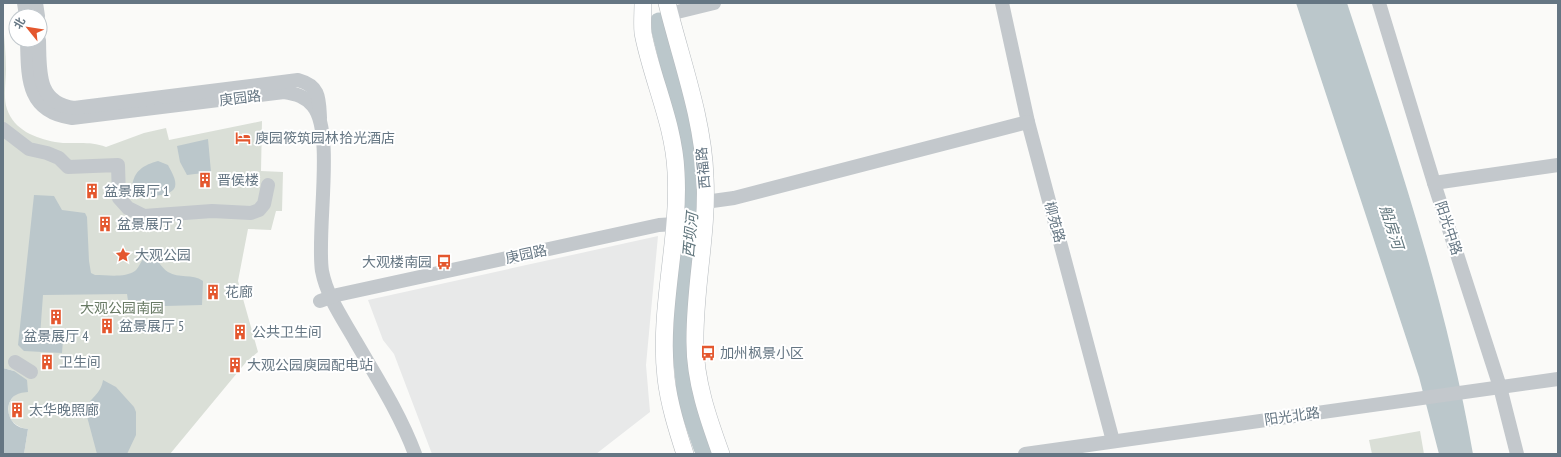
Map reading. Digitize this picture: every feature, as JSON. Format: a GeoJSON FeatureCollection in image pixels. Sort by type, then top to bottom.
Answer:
{"type":"FeatureCollection","features":[{"type":"Feature","properties":{"kind":"main road","name":"西福路"},"geometry":{"type":"LineString","coordinates":[[643,3],[643,32],[672,139],[676,172],[675,224],[665,328],[666,377],[674,417],[685,454]]}},
{"type":"Feature","properties":{"kind":"main road","name":"西福路"},"geometry":{"type":"LineString","coordinates":[[668,8],[694,106],[701,142],[706,202],[696,312],[695,344],[698,375],[710,422],[721,454]]}},
{"type":"Feature","properties":{"kind":"street"},"geometry":{"type":"LineString","coordinates":[[668,8],[714,3]]}},
{"type":"Feature","properties":{"kind":"street","name":"柳苑路"},"geometry":{"type":"LineString","coordinates":[[1002,3],[1028,122],[1113,441]]}},
{"type":"Feature","properties":{"kind":"street","name":"阳光中路"},"geometry":{"type":"LineString","coordinates":[[1379,3],[1434,183],[1500,386],[1517,454]]}},
{"type":"Feature","properties":{"kind":"street","name":"庚园路"},"geometry":{"type":"LineString","coordinates":[[27,48],[28,77],[32,92],[48,110],[63,117],[72,118],[284,92],[297,94],[306,99],[314,107],[320,118],[323,152],[320,244],[325,299],[398,415],[415,454]]}},
{"type":"Feature","properties":{"kind":"street"},"geometry":{"type":"LineString","coordinates":[[39,48],[40,76],[44,88],[56,102],[68,108],[298,80],[313,87],[319,98],[320,118]]}},
{"type":"Feature","properties":{"kind":"street"},"geometry":{"type":"LineString","coordinates":[[706,202],[741,196],[1028,122]]}},
{"type":"Feature","properties":{"kind":"street"},"geometry":{"type":"LineString","coordinates":[[3,129],[28,149],[47,153],[60,158],[68,167],[118,165],[119,198],[128,208],[144,216],[212,211],[251,213],[259,210],[264,204],[268,185]]}},
{"type":"Feature","properties":{"kind":"street"},"geometry":{"type":"LineString","coordinates":[[1434,183],[1558,166]]}},
{"type":"Feature","properties":{"kind":"street","name":"庚园路"},"geometry":{"type":"LineString","coordinates":[[325,299],[651,226],[675,224]]}},
{"type":"Feature","properties":{"kind":"street"},"geometry":{"type":"LineString","coordinates":[[15,362],[32,372]]}},
{"type":"Feature","properties":{"kind":"street","name":"阳光北路"},"geometry":{"type":"LineString","coordinates":[[1025,454],[1558,379]]}},
{"type":"Feature","properties":{"kind":"shaded area"},"geometry":{"type":"Polygon","coordinates":[[[658,236],[646,365],[650,412],[596,454],[432,454],[394,354],[383,340],[368,300],[658,236]]]}},
{"type":"Feature","properties":{"kind":"green space","name":"大观公园南园"},"geometry":{"type":"Polygon","coordinates":[[[3,21],[6,63],[6,105],[10,116],[20,128],[26,132],[55,142],[87,143],[106,147],[144,133],[166,128],[169,140],[262,121],[261,171],[283,172],[282,211],[276,211],[271,230],[248,229],[238,281],[258,352],[247,361],[170,454],[24,454],[28,429],[16,424],[9,415],[8,410],[12,398],[17,393],[14,371],[3,368],[3,21]]]}},
{"type":"Feature","properties":{"kind":"green space"},"geometry":{"type":"Polygon","coordinates":[[[1420,431],[1424,454],[1372,454],[1369,440],[1420,431]]]}},
{"type":"Feature","properties":{"kind":"water","name":"船房河"},"geometry":{"type":"Polygon","coordinates":[[[1296,3],[1347,3],[1384,115],[1434,282],[1462,396],[1473,454],[1439,454],[1419,377],[1296,3]]]}},
{"type":"Feature","properties":{"kind":"water"},"geometry":{"type":"Polygon","coordinates":[[[208,139],[211,172],[187,175],[180,162],[177,146],[208,139]]]}},
{"type":"Feature","properties":{"kind":"water"},"geometry":{"type":"Polygon","coordinates":[[[158,161],[168,165],[172,173],[175,184],[173,191],[157,196],[136,193],[132,187],[137,172],[148,164],[158,161]]]}},
{"type":"Feature","properties":{"kind":"water"},"geometry":{"type":"Polygon","coordinates":[[[34,195],[54,196],[62,210],[85,213],[87,217],[91,273],[95,275],[126,275],[135,271],[145,257],[151,254],[168,272],[177,275],[194,277],[203,281],[202,305],[129,307],[127,294],[43,295],[40,336],[44,340],[63,340],[62,353],[24,351],[18,345],[34,195]]]}},
{"type":"Feature","properties":{"kind":"water"},"geometry":{"type":"Polygon","coordinates":[[[3,368],[14,371],[27,380],[28,392],[20,393],[14,396],[10,401],[8,409],[10,417],[14,423],[20,427],[28,429],[24,454],[3,454],[3,368]]]}},
{"type":"Feature","properties":{"kind":"water"},"geometry":{"type":"Polygon","coordinates":[[[103,380],[116,387],[134,407],[136,412],[136,435],[127,454],[97,454],[85,409],[100,389],[103,380]]]}},
{"type":"Feature","properties":{"kind":"waterway","name":"西坝河"},"geometry":{"type":"LineString","coordinates":[[659,22],[686,132],[693,173],[693,210],[681,324],[682,352],[687,401],[703,448]]}},
{"type":"Feature","properties":{"kind":"place","name":"庾园筱筑园林拾光酒店"},"geometry":{"type":"Point","coordinates":[243,138]}},
{"type":"Feature","properties":{"kind":"place","name":"晋侯楼"},"geometry":{"type":"Point","coordinates":[205,180]}},
{"type":"Feature","properties":{"kind":"place","name":"盆景展厅 1"},"geometry":{"type":"Point","coordinates":[92,191]}},
{"type":"Feature","properties":{"kind":"place","name":"盆景展厅 2"},"geometry":{"type":"Point","coordinates":[105,224]}},
{"type":"Feature","properties":{"kind":"place","name":"大观公园"},"geometry":{"type":"Point","coordinates":[123,255]}},
{"type":"Feature","properties":{"kind":"place","name":"大观楼南园"},"geometry":{"type":"Point","coordinates":[444,262]}},
{"type":"Feature","properties":{"kind":"place","name":"花廊"},"geometry":{"type":"Point","coordinates":[213,292]}},
{"type":"Feature","properties":{"kind":"place","name":"盆景展厅 4"},"geometry":{"type":"Point","coordinates":[56,317]}},
{"type":"Feature","properties":{"kind":"place","name":"盆景展厅 5"},"geometry":{"type":"Point","coordinates":[107,326]}},
{"type":"Feature","properties":{"kind":"place","name":"公共卫生间"},"geometry":{"type":"Point","coordinates":[240,332]}},
{"type":"Feature","properties":{"kind":"place","name":"加州枫景小区"},"geometry":{"type":"Point","coordinates":[708,353]}},
{"type":"Feature","properties":{"kind":"place","name":"卫生间"},"geometry":{"type":"Point","coordinates":[47,362]}},
{"type":"Feature","properties":{"kind":"place","name":"大观公园庾园配电站"},"geometry":{"type":"Point","coordinates":[235,365]}},
{"type":"Feature","properties":{"kind":"place","name":"太华晚照廊"},"geometry":{"type":"Point","coordinates":[17,410]}}]}
